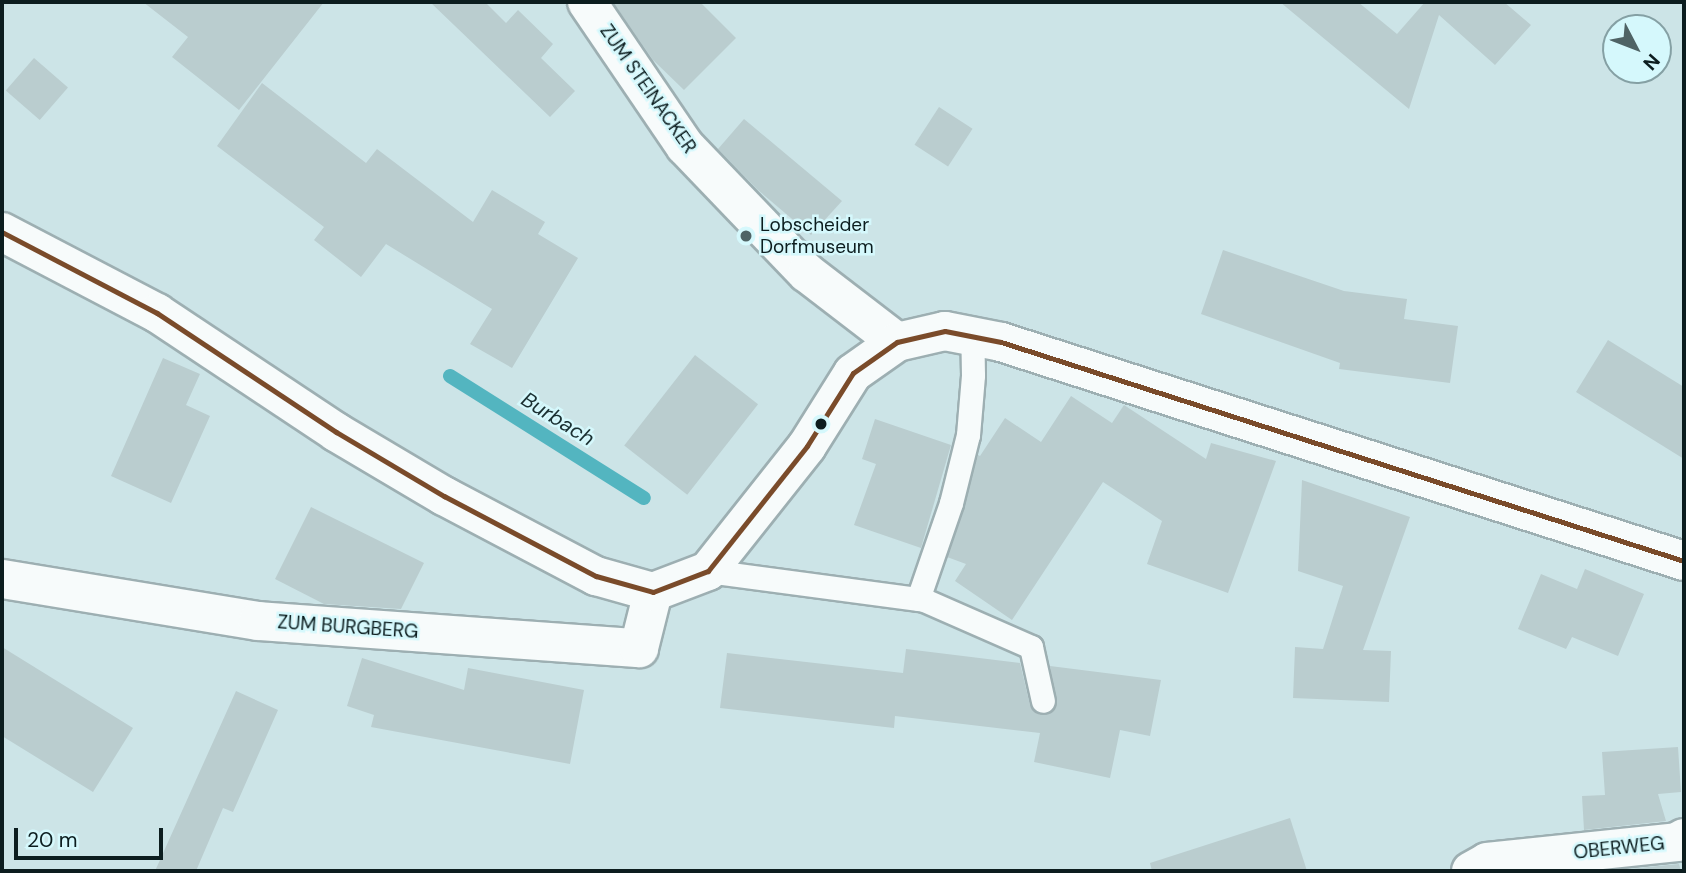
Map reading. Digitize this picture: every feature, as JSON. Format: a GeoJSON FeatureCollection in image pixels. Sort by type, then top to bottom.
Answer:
{"type":"FeatureCollection","features":[{"type":"Feature","properties":{"kind":"street","name":"ZUM STEINACKER"},"geometry":{"type":"LineString","coordinates":[[587,2],[685,146],[807,273],[897,342]]}},
{"type":"Feature","properties":{"kind":"street"},"geometry":{"type":"LineString","coordinates":[[2,232],[157,313],[336,432],[444,496],[596,576],[653,592],[708,571],[807,446],[853,373],[897,342],[944,331],[1054,358],[1684,561]]}},
{"type":"Feature","properties":{"kind":"street","name":"ZUM BURGBERG"},"geometry":{"type":"LineString","coordinates":[[2,579],[258,621],[639,648],[653,592]]}},
{"type":"Feature","properties":{"kind":"street","name":"OBERWEG"},"geometry":{"type":"LineString","coordinates":[[1471,871],[1487,862],[1677,842],[1684,838]]}},
{"type":"Feature","properties":{"kind":"lane"},"geometry":{"type":"LineString","coordinates":[[918,599],[951,503],[968,435],[972,336]]}},
{"type":"Feature","properties":{"kind":"lane"},"geometry":{"type":"LineString","coordinates":[[708,571],[918,599],[1031,647],[1043,701]]}},
{"type":"Feature","properties":{"kind":"building"},"geometry":{"type":"Polygon","coordinates":[[[143,2],[324,2],[239,110],[172,57],[188,37],[143,2]]]}},
{"type":"Feature","properties":{"kind":"building"},"geometry":{"type":"Polygon","coordinates":[[[430,2],[485,2],[506,23],[518,10],[553,44],[541,58],[575,91],[550,117],[430,2]]]}},
{"type":"Feature","properties":{"kind":"building"},"geometry":{"type":"Polygon","coordinates":[[[613,2],[700,2],[736,38],[684,90],[653,60],[613,2]]]}},
{"type":"Feature","properties":{"kind":"building"},"geometry":{"type":"Polygon","coordinates":[[[1280,2],[1358,2],[1397,34],[1425,2],[1504,2],[1531,25],[1495,65],[1439,15],[1409,109],[1280,2]]]}},
{"type":"Feature","properties":{"kind":"building"},"geometry":{"type":"Polygon","coordinates":[[[34,58],[68,88],[40,120],[6,90],[34,58]]]}},
{"type":"Feature","properties":{"kind":"building"},"geometry":{"type":"Polygon","coordinates":[[[262,83],[366,163],[377,149],[473,222],[492,190],[545,222],[538,234],[578,258],[512,368],[470,344],[492,309],[386,244],[361,277],[314,240],[324,227],[217,146],[262,83]]]}},
{"type":"Feature","properties":{"kind":"building"},"geometry":{"type":"Polygon","coordinates":[[[939,107],[973,129],[948,167],[914,145],[939,107]]]}},
{"type":"Feature","properties":{"kind":"building"},"geometry":{"type":"Polygon","coordinates":[[[744,119],[842,201],[811,235],[758,190],[718,149],[744,119]]]}},
{"type":"Feature","properties":{"kind":"building"},"geometry":{"type":"Polygon","coordinates":[[[1223,250],[1344,291],[1407,299],[1404,319],[1458,326],[1450,383],[1339,369],[1340,363],[1201,314],[1223,250]]]}},
{"type":"Feature","properties":{"kind":"building"},"geometry":{"type":"Polygon","coordinates":[[[1608,340],[1684,387],[1684,459],[1576,392],[1608,340]]]}},
{"type":"Feature","properties":{"kind":"building"},"geometry":{"type":"Polygon","coordinates":[[[695,355],[758,404],[687,495],[624,446],[695,355]]]}},
{"type":"Feature","properties":{"kind":"building"},"geometry":{"type":"Polygon","coordinates":[[[163,358],[200,374],[186,405],[210,416],[171,503],[111,476],[163,358]]]}},
{"type":"Feature","properties":{"kind":"building"},"geometry":{"type":"Polygon","coordinates":[[[1071,396],[1112,423],[1124,405],[1206,459],[1211,443],[1276,461],[1228,593],[1147,564],[1162,521],[1103,482],[1012,620],[955,581],[966,564],[947,557],[978,455],[980,456],[1005,418],[1041,442],[1071,396]]]}},
{"type":"Feature","properties":{"kind":"building"},"geometry":{"type":"Polygon","coordinates":[[[875,419],[951,445],[921,548],[854,525],[876,464],[862,459],[875,419]]]}},
{"type":"Feature","properties":{"kind":"building"},"geometry":{"type":"Polygon","coordinates":[[[1302,480],[1410,517],[1363,650],[1391,651],[1389,702],[1293,698],[1295,647],[1323,649],[1343,586],[1298,571],[1302,480]]]}},
{"type":"Feature","properties":{"kind":"building"},"geometry":{"type":"Polygon","coordinates":[[[311,507],[424,563],[401,609],[324,604],[275,579],[311,507]]]}},
{"type":"Feature","properties":{"kind":"building"},"geometry":{"type":"Polygon","coordinates":[[[1585,569],[1644,594],[1618,656],[1572,637],[1566,649],[1518,629],[1541,574],[1577,589],[1585,569]]]}},
{"type":"Feature","properties":{"kind":"building"},"geometry":{"type":"Polygon","coordinates":[[[2,647],[133,728],[93,792],[2,736],[2,647]]]}},
{"type":"Feature","properties":{"kind":"building"},"geometry":{"type":"Polygon","coordinates":[[[906,649],[1020,663],[1030,705],[1039,714],[1052,712],[1056,705],[1050,666],[1161,680],[1150,736],[1120,730],[1110,778],[1034,762],[1040,733],[895,716],[894,728],[720,708],[727,653],[903,673],[906,649]]]}},
{"type":"Feature","properties":{"kind":"building"},"geometry":{"type":"Polygon","coordinates":[[[362,658],[464,690],[468,668],[584,690],[570,764],[371,727],[374,715],[347,706],[362,658]]]}},
{"type":"Feature","properties":{"kind":"building"},"geometry":{"type":"Polygon","coordinates":[[[236,691],[278,710],[233,812],[223,808],[196,871],[155,871],[236,691]]]}},
{"type":"Feature","properties":{"kind":"building"},"geometry":{"type":"Polygon","coordinates":[[[1678,747],[1681,792],[1658,794],[1666,821],[1584,830],[1582,796],[1605,795],[1602,752],[1678,747]]]}},
{"type":"Feature","properties":{"kind":"building"},"geometry":{"type":"Polygon","coordinates":[[[1290,818],[1307,871],[1152,871],[1150,863],[1290,818]]]}},
{"type":"Feature","properties":{"kind":"building"},"geometry":{"type":"Polygon","coordinates":[[[1679,864],[1681,871],[1608,871],[1679,864]]]}},
{"type":"Feature","properties":{"kind":"waterway","name":"Burbach"},"geometry":{"type":"LineString","coordinates":[[450,376],[644,498]]}},
{"type":"Feature","properties":{"kind":"transit line"},"geometry":{"type":"LineString","coordinates":[[2,232],[157,313],[336,432],[444,496],[596,576],[653,592],[708,571],[807,446],[853,373],[897,342],[945,331],[1001,342],[1684,561]]}},
{"type":"Feature","properties":{"kind":"place","name":"Lobscheider Dorfmuseum"},"geometry":{"type":"Point","coordinates":[746,236]}}]}
